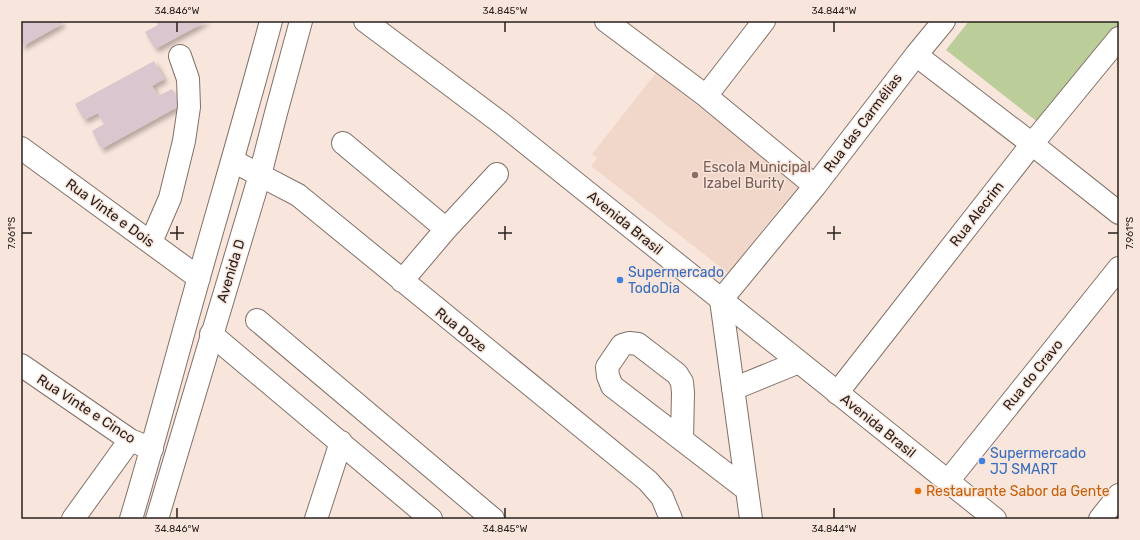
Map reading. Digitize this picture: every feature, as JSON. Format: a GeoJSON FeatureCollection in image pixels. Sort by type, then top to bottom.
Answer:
{"type":"FeatureCollection","features":[{"type":"Feature","properties":{"kind":"street","name":"Avenida D"},"geometry":{"type":"LineString","coordinates":[[131,519],[233,161],[271,21]]}},
{"type":"Feature","properties":{"kind":"street","name":"Avenida D"},"geometry":{"type":"LineString","coordinates":[[157,519],[260,175],[301,21]]}},
{"type":"Feature","properties":{"kind":"street"},"geometry":{"type":"LineString","coordinates":[[606,21],[706,96],[815,186]]}},
{"type":"Feature","properties":{"kind":"street"},"geometry":{"type":"LineString","coordinates":[[706,96],[764,21]]}},
{"type":"Feature","properties":{"kind":"street","name":"Rua das Carmélias"},"geometry":{"type":"LineString","coordinates":[[721,300],[815,186],[944,21]]}},
{"type":"Feature","properties":{"kind":"street","name":"Avenida Brasil"},"geometry":{"type":"LineString","coordinates":[[372,23],[501,124],[995,519]]}},
{"type":"Feature","properties":{"kind":"street","name":"Rua Alecrim"},"geometry":{"type":"LineString","coordinates":[[837,393],[1032,144],[1119,38]]}},
{"type":"Feature","properties":{"kind":"street"},"geometry":{"type":"LineString","coordinates":[[916,55],[1119,213]]}},
{"type":"Feature","properties":{"kind":"street"},"geometry":{"type":"LineString","coordinates":[[151,242],[170,198],[184,141],[189,107],[188,79],[180,56]]}},
{"type":"Feature","properties":{"kind":"street"},"geometry":{"type":"LineString","coordinates":[[343,143],[446,229]]}},
{"type":"Feature","properties":{"kind":"street","name":"Rua Vinte e Dois"},"geometry":{"type":"LineString","coordinates":[[21,148],[199,278]]}},
{"type":"Feature","properties":{"kind":"street","name":"Rua Doze"},"geometry":{"type":"LineString","coordinates":[[233,161],[298,195],[648,481],[662,497],[671,519]]}},
{"type":"Feature","properties":{"kind":"street"},"geometry":{"type":"LineString","coordinates":[[402,281],[446,229],[497,174]]}},
{"type":"Feature","properties":{"kind":"street","name":"Rua do Cravo"},"geometry":{"type":"LineString","coordinates":[[948,481],[1119,268]]}},
{"type":"Feature","properties":{"kind":"street"},"geometry":{"type":"LineString","coordinates":[[721,300],[751,519]]}},
{"type":"Feature","properties":{"kind":"street"},"geometry":{"type":"LineString","coordinates":[[256,320],[493,519]]}},
{"type":"Feature","properties":{"kind":"street"},"geometry":{"type":"LineString","coordinates":[[212,334],[431,519]]}},
{"type":"Feature","properties":{"kind":"street"},"geometry":{"type":"LineString","coordinates":[[733,389],[799,362]]}},
{"type":"Feature","properties":{"kind":"street","name":"Rua Vinte e Cinco"},"geometry":{"type":"LineString","coordinates":[[21,365],[130,440],[152,449]]}},
{"type":"Feature","properties":{"kind":"street"},"geometry":{"type":"LineString","coordinates":[[73,519],[130,440]]}},
{"type":"Feature","properties":{"kind":"street"},"geometry":{"type":"LineString","coordinates":[[682,440],[746,489]]}},
{"type":"Feature","properties":{"kind":"street"},"geometry":{"type":"LineString","coordinates":[[316,519],[341,442]]}},
{"type":"Feature","properties":{"kind":"street"},"geometry":{"type":"LineString","coordinates":[[1100,519],[1119,495]]}},
{"type":"Feature","properties":{"kind":"shaded area","name":"Escola Municipal Izabel Burity"},"geometry":{"type":"Polygon","coordinates":[[[656,73],[799,185],[728,273],[591,166],[597,158],[592,154],[656,73]]]}},
{"type":"Feature","properties":{"kind":"green space"},"geometry":{"type":"Polygon","coordinates":[[[969,21],[1119,21],[1119,34],[1044,127],[946,50],[969,21]]]}},
{"type":"Feature","properties":{"kind":"building"},"geometry":{"type":"Polygon","coordinates":[[[21,21],[61,21],[62,24],[21,47],[21,21]]]}},
{"type":"Feature","properties":{"kind":"building"},"geometry":{"type":"Polygon","coordinates":[[[156,21],[207,21],[155,49],[145,32],[158,25],[156,21]]]}},
{"type":"Feature","properties":{"kind":"building"},"geometry":{"type":"Polygon","coordinates":[[[154,61],[164,79],[152,86],[158,96],[172,89],[181,105],[101,149],[92,131],[104,124],[98,113],[84,120],[75,104],[154,61]]]}},
{"type":"Feature","properties":{"kind":"place","name":"Escola Municipal Izabel Burity"},"geometry":{"type":"Point","coordinates":[695,175]}},
{"type":"Feature","properties":{"kind":"place","name":"Supermercado TodoDia"},"geometry":{"type":"Point","coordinates":[620,280]}},
{"type":"Feature","properties":{"kind":"place","name":"Supermercado JJ SMART"},"geometry":{"type":"Point","coordinates":[982,461]}},
{"type":"Feature","properties":{"kind":"place","name":"Restaurante Sabor da Gente"},"geometry":{"type":"Point","coordinates":[918,491]}}]}
